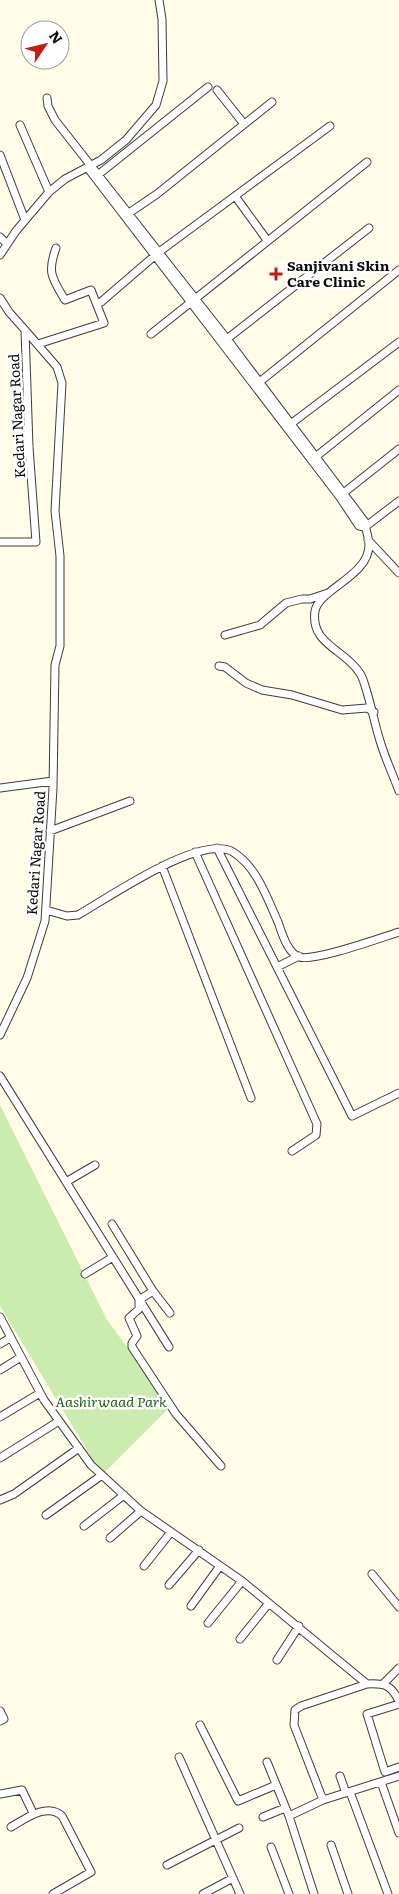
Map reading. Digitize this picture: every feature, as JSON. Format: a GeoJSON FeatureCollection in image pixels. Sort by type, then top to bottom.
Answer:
{"type":"FeatureCollection","features":[{"type":"Feature","properties":{"kind":"street"},"geometry":{"type":"LineString","coordinates":[[0,255],[25,220],[49,192],[65,179],[101,160],[126,140],[156,105],[161,94],[163,81],[162,19],[159,0]]}},
{"type":"Feature","properties":{"kind":"street"},"geometry":{"type":"LineString","coordinates":[[98,174],[208,87]]}},
{"type":"Feature","properties":{"kind":"street"},"geometry":{"type":"LineString","coordinates":[[217,90],[244,124]]}},
{"type":"Feature","properties":{"kind":"street"},"geometry":{"type":"LineString","coordinates":[[47,98],[48,106],[55,120],[341,495],[359,526],[365,527],[399,501]]}},
{"type":"Feature","properties":{"kind":"street"},"geometry":{"type":"LineString","coordinates":[[126,215],[157,194],[272,102]]}},
{"type":"Feature","properties":{"kind":"street"},"geometry":{"type":"LineString","coordinates":[[20,125],[49,192]]}},
{"type":"Feature","properties":{"kind":"street"},"geometry":{"type":"LineString","coordinates":[[101,302],[157,254],[330,126]]}},
{"type":"Feature","properties":{"kind":"street"},"geometry":{"type":"LineString","coordinates":[[0,155],[25,220]]}},
{"type":"Feature","properties":{"kind":"street"},"geometry":{"type":"LineString","coordinates":[[151,334],[192,299],[367,162]]}},
{"type":"Feature","properties":{"kind":"street"},"geometry":{"type":"LineString","coordinates":[[89,165],[98,174],[126,215]]}},
{"type":"Feature","properties":{"kind":"street"},"geometry":{"type":"LineString","coordinates":[[235,196],[267,240]]}},
{"type":"Feature","properties":{"kind":"street"},"geometry":{"type":"LineString","coordinates":[[224,341],[368,228]]}},
{"type":"Feature","properties":{"kind":"street"},"geometry":{"type":"LineString","coordinates":[[0,237],[7,244]]}},
{"type":"Feature","properties":{"kind":"street"},"geometry":{"type":"LineString","coordinates":[[38,344],[104,323],[91,290],[65,300],[51,276],[51,262],[56,248]]}},
{"type":"Feature","properties":{"kind":"street"},"geometry":{"type":"LineString","coordinates":[[257,384],[399,270]]}},
{"type":"Feature","properties":{"kind":"street"},"geometry":{"type":"LineString","coordinates":[[0,298],[9,312],[25,330]]}},
{"type":"Feature","properties":{"kind":"street","name":"Kedari Nagar Road"},"geometry":{"type":"LineString","coordinates":[[0,1035],[27,978],[45,921],[53,781],[55,665],[60,646],[60,556],[55,511],[62,383],[57,367],[25,330]]}},
{"type":"Feature","properties":{"kind":"street","name":"Kedari Nagar Road"},"geometry":{"type":"LineString","coordinates":[[0,542],[36,542],[25,330]]}},
{"type":"Feature","properties":{"kind":"street"},"geometry":{"type":"LineString","coordinates":[[288,425],[399,342]]}},
{"type":"Feature","properties":{"kind":"street"},"geometry":{"type":"LineString","coordinates":[[313,459],[399,390]]}},
{"type":"Feature","properties":{"kind":"street"},"geometry":{"type":"LineString","coordinates":[[341,495],[399,449]]}},
{"type":"Feature","properties":{"kind":"street"},"geometry":{"type":"LineString","coordinates":[[365,527],[369,545],[365,560],[354,573],[321,600],[316,608],[315,621],[318,635],[355,666],[361,674],[374,712],[381,744],[399,791]]}},
{"type":"Feature","properties":{"kind":"street"},"geometry":{"type":"LineString","coordinates":[[368,540],[399,573]]}},
{"type":"Feature","properties":{"kind":"street"},"geometry":{"type":"LineString","coordinates":[[225,635],[260,625],[286,603],[302,599],[310,600],[334,590]]}},
{"type":"Feature","properties":{"kind":"street"},"geometry":{"type":"LineString","coordinates":[[219,666],[225,667],[246,683],[262,690],[292,695],[342,710],[367,708],[374,712]]}},
{"type":"Feature","properties":{"kind":"street"},"geometry":{"type":"LineString","coordinates":[[0,788],[53,781]]}},
{"type":"Feature","properties":{"kind":"street"},"geometry":{"type":"LineString","coordinates":[[50,831],[130,801]]}},
{"type":"Feature","properties":{"kind":"street"},"geometry":{"type":"LineString","coordinates":[[46,910],[62,915],[78,915],[162,866],[195,852],[217,848],[232,851],[244,862],[260,882],[290,948],[299,956],[307,958],[330,953],[399,932]]}},
{"type":"Feature","properties":{"kind":"street"},"geometry":{"type":"LineString","coordinates":[[217,848],[352,1116],[399,1093]]}},
{"type":"Feature","properties":{"kind":"street"},"geometry":{"type":"LineString","coordinates":[[195,852],[317,1124],[316,1135],[292,1150]]}},
{"type":"Feature","properties":{"kind":"street"},"geometry":{"type":"LineString","coordinates":[[162,866],[251,1098]]}},
{"type":"Feature","properties":{"kind":"street"},"geometry":{"type":"LineString","coordinates":[[277,967],[299,956]]}},
{"type":"Feature","properties":{"kind":"street"},"geometry":{"type":"LineString","coordinates":[[0,1076],[169,1347]]}},
{"type":"Feature","properties":{"kind":"street"},"geometry":{"type":"LineString","coordinates":[[66,1182],[95,1165]]}},
{"type":"Feature","properties":{"kind":"street"},"geometry":{"type":"LineString","coordinates":[[112,1224],[153,1291],[170,1313]]}},
{"type":"Feature","properties":{"kind":"street"},"geometry":{"type":"LineString","coordinates":[[85,1274],[113,1257]]}},
{"type":"Feature","properties":{"kind":"street"},"geometry":{"type":"LineString","coordinates":[[153,1291],[140,1300],[139,1308],[129,1318],[138,1336],[132,1342],[132,1347],[176,1414],[221,1466]]}},
{"type":"Feature","properties":{"kind":"street"},"geometry":{"type":"LineString","coordinates":[[0,1317],[40,1392],[79,1448],[102,1475],[141,1510],[242,1581],[368,1684]]}},
{"type":"Feature","properties":{"kind":"street"},"geometry":{"type":"LineString","coordinates":[[0,1344],[10,1338]]}},
{"type":"Feature","properties":{"kind":"street"},"geometry":{"type":"LineString","coordinates":[[0,1370],[21,1357]]}},
{"type":"Feature","properties":{"kind":"street"},"geometry":{"type":"LineString","coordinates":[[0,1417],[40,1392]]}},
{"type":"Feature","properties":{"kind":"street"},"geometry":{"type":"LineString","coordinates":[[0,1458],[59,1420]]}},
{"type":"Feature","properties":{"kind":"street"},"geometry":{"type":"LineString","coordinates":[[0,1500],[14,1494],[79,1448]]}},
{"type":"Feature","properties":{"kind":"street"},"geometry":{"type":"LineString","coordinates":[[46,1515],[102,1475]]}},
{"type":"Feature","properties":{"kind":"street"},"geometry":{"type":"LineString","coordinates":[[84,1526],[124,1495]]}},
{"type":"Feature","properties":{"kind":"street"},"geometry":{"type":"LineString","coordinates":[[110,1538],[141,1510]]}},
{"type":"Feature","properties":{"kind":"street"},"geometry":{"type":"LineString","coordinates":[[144,1566],[171,1532]]}},
{"type":"Feature","properties":{"kind":"street"},"geometry":{"type":"LineString","coordinates":[[169,1585],[199,1550]]}},
{"type":"Feature","properties":{"kind":"street"},"geometry":{"type":"LineString","coordinates":[[191,1606],[220,1566]]}},
{"type":"Feature","properties":{"kind":"street"},"geometry":{"type":"LineString","coordinates":[[372,1574],[399,1607]]}},
{"type":"Feature","properties":{"kind":"street"},"geometry":{"type":"LineString","coordinates":[[208,1623],[242,1581]]}},
{"type":"Feature","properties":{"kind":"street"},"geometry":{"type":"LineString","coordinates":[[240,1639],[269,1603]]}},
{"type":"Feature","properties":{"kind":"street"},"geometry":{"type":"LineString","coordinates":[[276,1660],[298,1626]]}},
{"type":"Feature","properties":{"kind":"street"},"geometry":{"type":"LineString","coordinates":[[323,1800],[294,1725],[295,1710],[368,1684],[384,1683],[399,1668]]}},
{"type":"Feature","properties":{"kind":"street"},"geometry":{"type":"LineString","coordinates":[[384,1683],[393,1690],[399,1703],[367,1714],[385,1772],[399,1768]]}},
{"type":"Feature","properties":{"kind":"street"},"geometry":{"type":"LineString","coordinates":[[0,1711],[4,1719],[0,1721]]}},
{"type":"Feature","properties":{"kind":"street"},"geometry":{"type":"LineString","coordinates":[[200,1725],[238,1802],[276,1785]]}},
{"type":"Feature","properties":{"kind":"street"},"geometry":{"type":"LineString","coordinates":[[179,1757],[240,1894]]}},
{"type":"Feature","properties":{"kind":"street"},"geometry":{"type":"LineString","coordinates":[[267,1762],[288,1816],[314,1894]]}},
{"type":"Feature","properties":{"kind":"street"},"geometry":{"type":"LineString","coordinates":[[340,1776],[388,1894]]}},
{"type":"Feature","properties":{"kind":"street"},"geometry":{"type":"LineString","coordinates":[[288,1816],[323,1800],[399,1776]]}},
{"type":"Feature","properties":{"kind":"street"},"geometry":{"type":"LineString","coordinates":[[381,1782],[399,1832]]}},
{"type":"Feature","properties":{"kind":"street"},"geometry":{"type":"LineString","coordinates":[[0,1794],[22,1790],[32,1812]]}},
{"type":"Feature","properties":{"kind":"street"},"geometry":{"type":"LineString","coordinates":[[263,1817],[285,1808]]}},
{"type":"Feature","properties":{"kind":"street"},"geometry":{"type":"LineString","coordinates":[[12,1827],[32,1812],[55,1812],[62,1816],[91,1871],[90,1875],[53,1894]]}},
{"type":"Feature","properties":{"kind":"street"},"geometry":{"type":"LineString","coordinates":[[167,1865],[239,1828]]}},
{"type":"Feature","properties":{"kind":"street"},"geometry":{"type":"LineString","coordinates":[[331,1845],[348,1894]]}},
{"type":"Feature","properties":{"kind":"street"},"geometry":{"type":"LineString","coordinates":[[271,1847],[289,1894]]}},
{"type":"Feature","properties":{"kind":"street"},"geometry":{"type":"LineString","coordinates":[[203,1894],[233,1878]]}},
{"type":"Feature","properties":{"kind":"green space","name":"Aashirwaad Park"},"geometry":{"type":"Polygon","coordinates":[[[0,1105],[107,1320],[171,1406],[102,1475],[0,1306],[0,1105]]]}},
{"type":"Feature","properties":{"kind":"place","name":"Sanjivani Skin Care Clinic"},"geometry":{"type":"Point","coordinates":[276,274]}}]}
